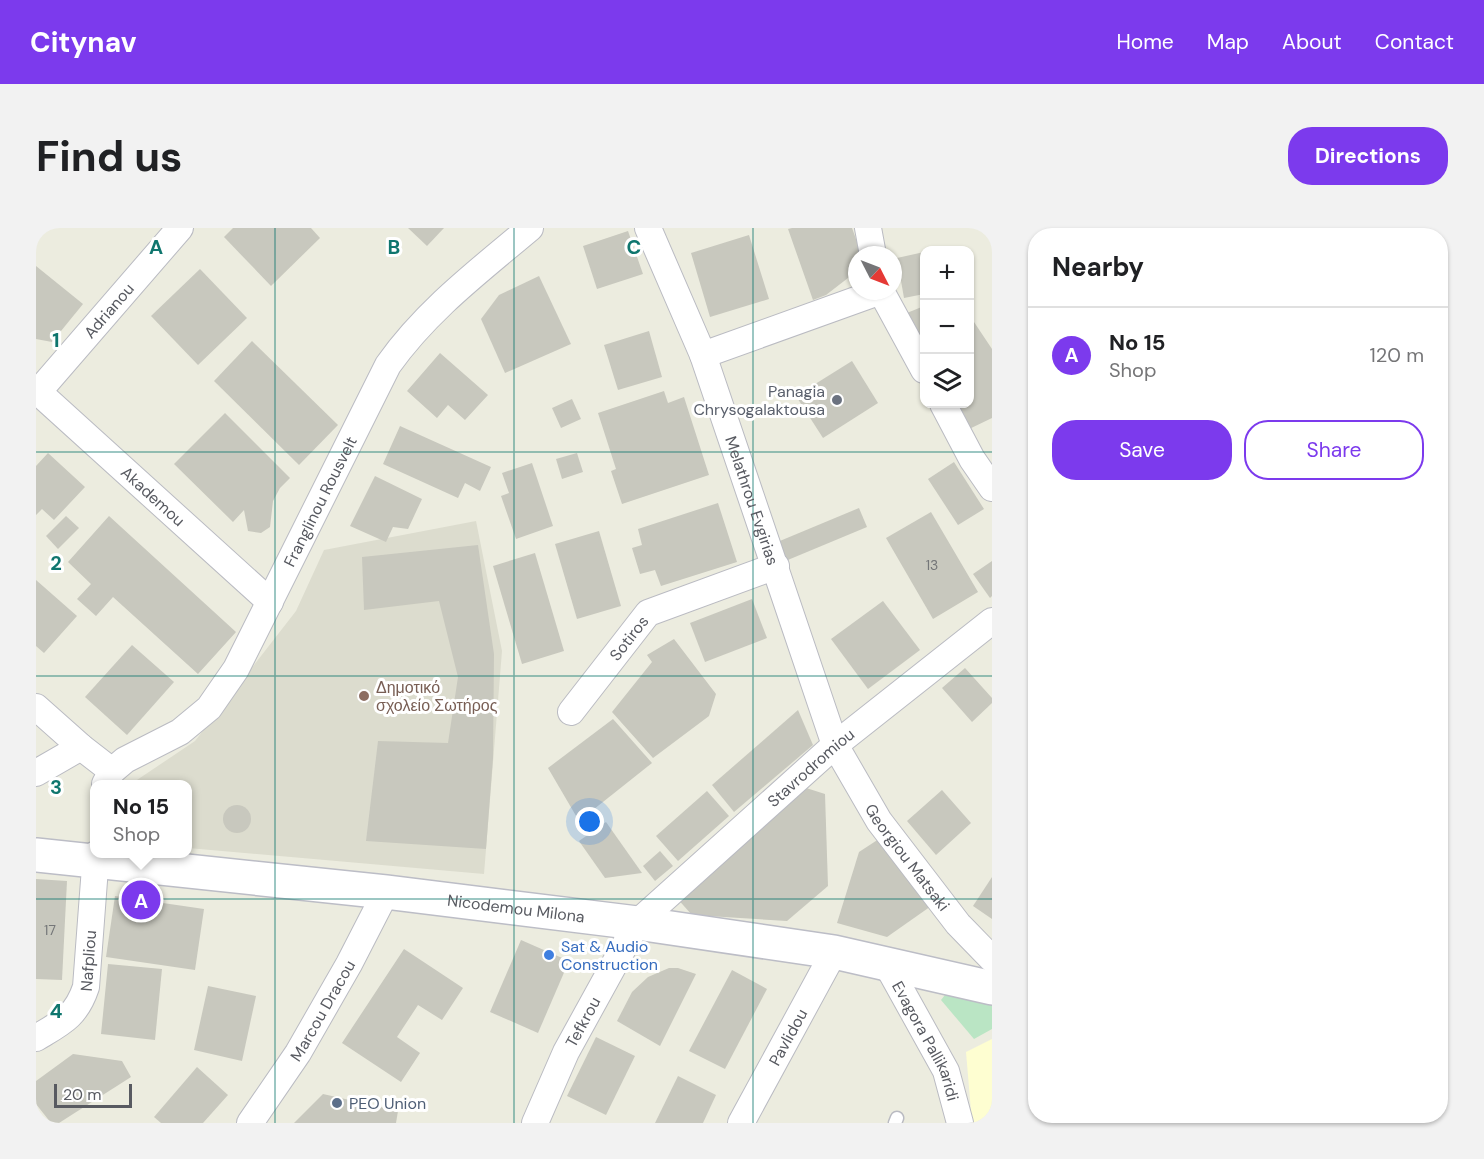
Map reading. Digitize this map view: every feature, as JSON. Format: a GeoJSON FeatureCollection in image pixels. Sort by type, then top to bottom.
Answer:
{"type":"FeatureCollection","features":[{"type":"Feature","properties":{"kind":"main road","name":"Nicodemou Milona"},"geometry":{"type":"LineString","coordinates":[[36,855],[90,857]]}},
{"type":"Feature","properties":{"kind":"main road","name":"Nicodemou Milona"},"geometry":{"type":"LineString","coordinates":[[104,858],[636,923],[834,952],[992,988]]}},
{"type":"Feature","properties":{"kind":"street","name":"Adrianou"},"geometry":{"type":"LineString","coordinates":[[37,391],[180,228]]}},
{"type":"Feature","properties":{"kind":"street","name":"Franglinou Rousvelt"},"geometry":{"type":"LineString","coordinates":[[109,778],[125,760],[144,748],[180,732],[209,708],[236,669],[388,365],[408,337],[457,289],[530,228]]}},
{"type":"Feature","properties":{"kind":"street","name":"Melathrou Evgirias"},"geometry":{"type":"LineString","coordinates":[[648,228],[703,355],[835,745]]}},
{"type":"Feature","properties":{"kind":"street"},"geometry":{"type":"LineString","coordinates":[[868,228],[871,246]]}},
{"type":"Feature","properties":{"kind":"street"},"geometry":{"type":"LineString","coordinates":[[703,355],[856,300]]}},
{"type":"Feature","properties":{"kind":"street"},"geometry":{"type":"LineString","coordinates":[[886,300],[920,363]]}},
{"type":"Feature","properties":{"kind":"street","name":"Akademou"},"geometry":{"type":"LineString","coordinates":[[37,391],[270,602]]}},
{"type":"Feature","properties":{"kind":"street"},"geometry":{"type":"LineString","coordinates":[[946,408],[982,455],[992,488]]}},
{"type":"Feature","properties":{"kind":"street","name":"Sotiros"},"geometry":{"type":"LineString","coordinates":[[571,712],[648,613],[776,566]]}},
{"type":"Feature","properties":{"kind":"street","name":"Stavrodromiou"},"geometry":{"type":"LineString","coordinates":[[636,923],[835,745],[992,621]]}},
{"type":"Feature","properties":{"kind":"street"},"geometry":{"type":"LineString","coordinates":[[36,707],[81,747],[109,778]]}},
{"type":"Feature","properties":{"kind":"street","name":"Georgiou Matsaki"},"geometry":{"type":"LineString","coordinates":[[835,745],[879,821],[958,924],[992,959]]}},
{"type":"Feature","properties":{"kind":"street"},"geometry":{"type":"LineString","coordinates":[[36,773],[81,747]]}},
{"type":"Feature","properties":{"kind":"street","name":"Nafpliou"},"geometry":{"type":"LineString","coordinates":[[36,1038],[67,1019],[75,1011],[86,987],[96,858]]}},
{"type":"Feature","properties":{"kind":"street","name":"Marcou Dracou"},"geometry":{"type":"LineString","coordinates":[[250,1123],[298,1053],[349,964],[386,892]]}},
{"type":"Feature","properties":{"kind":"street","name":"Tefkrou"},"geometry":{"type":"LineString","coordinates":[[535,1123],[566,1052],[636,923]]}},
{"type":"Feature","properties":{"kind":"street","name":"Pavlidou"},"geometry":{"type":"LineString","coordinates":[[741,1123],[834,952]]}},
{"type":"Feature","properties":{"kind":"street","name":"Evagora Pallikaridi"},"geometry":{"type":"LineString","coordinates":[[886,963],[946,1071],[960,1123]]}},
{"type":"Feature","properties":{"kind":"shaded area","name":"Δημοτικό σχολείο Σωτήρος"},"geometry":{"type":"Polygon","coordinates":[[[476,521],[502,651],[484,874],[192,848],[192,780],[137,780],[195,741],[296,611],[324,550],[476,521]]]}},
{"type":"Feature","properties":{"kind":"shaded area"},"geometry":{"type":"Polygon","coordinates":[[[953,985],[992,998],[992,1029],[974,1039],[941,1000],[953,985]]]}},
{"type":"Feature","properties":{"kind":"shaded area"},"geometry":{"type":"Polygon","coordinates":[[[992,1039],[992,1123],[972,1123],[966,1052],[992,1039]]]}},
{"type":"Feature","properties":{"kind":"building"},"geometry":{"type":"Polygon","coordinates":[[[233,228],[311,228],[320,238],[271,286],[224,237],[233,228]]]}},
{"type":"Feature","properties":{"kind":"building"},"geometry":{"type":"Polygon","coordinates":[[[408,228],[444,228],[427,246],[408,228]]]}},
{"type":"Feature","properties":{"kind":"building"},"geometry":{"type":"Polygon","coordinates":[[[852,228],[856,239],[861,237],[863,246],[848,246],[848,278],[826,295],[813,300],[788,229],[852,228]]]}},
{"type":"Feature","properties":{"kind":"building"},"geometry":{"type":"Polygon","coordinates":[[[628,231],[643,274],[597,289],[583,246],[628,231]]]}},
{"type":"Feature","properties":{"kind":"building"},"geometry":{"type":"Polygon","coordinates":[[[749,235],[769,299],[710,317],[691,253],[749,235]]]}},
{"type":"Feature","properties":{"kind":"building"},"geometry":{"type":"Polygon","coordinates":[[[920,253],[920,295],[904,298],[902,257],[920,253]]]}},
{"type":"Feature","properties":{"kind":"building"},"geometry":{"type":"Polygon","coordinates":[[[36,266],[83,304],[52,342],[36,339],[36,266]]]}},
{"type":"Feature","properties":{"kind":"building"},"geometry":{"type":"Polygon","coordinates":[[[200,269],[247,318],[198,365],[151,316],[200,269]]]}},
{"type":"Feature","properties":{"kind":"building"},"geometry":{"type":"Polygon","coordinates":[[[539,276],[571,344],[505,373],[481,319],[499,295],[539,276]]]}},
{"type":"Feature","properties":{"kind":"building"},"geometry":{"type":"Polygon","coordinates":[[[920,308],[920,349],[902,315],[920,308]]]}},
{"type":"Feature","properties":{"kind":"building"},"geometry":{"type":"Polygon","coordinates":[[[974,322],[992,349],[992,418],[965,431],[952,408],[974,408],[974,322]]]}},
{"type":"Feature","properties":{"kind":"building"},"geometry":{"type":"Polygon","coordinates":[[[649,331],[662,377],[618,390],[604,345],[649,331]]]}},
{"type":"Feature","properties":{"kind":"building"},"geometry":{"type":"Polygon","coordinates":[[[252,341],[338,425],[299,465],[214,381],[252,341]]]}},
{"type":"Feature","properties":{"kind":"building"},"geometry":{"type":"Polygon","coordinates":[[[440,353],[488,395],[465,420],[448,405],[437,418],[407,391],[440,353]]]}},
{"type":"Feature","properties":{"kind":"building","name":"Panagia Chrysogalaktousa"},"geometry":{"type":"Polygon","coordinates":[[[852,361],[878,403],[823,438],[796,396],[852,361]]]}},
{"type":"Feature","properties":{"kind":"building"},"geometry":{"type":"Polygon","coordinates":[[[664,391],[668,403],[684,397],[709,475],[622,504],[611,471],[616,469],[598,413],[664,391]]]}},
{"type":"Feature","properties":{"kind":"building"},"geometry":{"type":"Polygon","coordinates":[[[572,399],[581,419],[561,428],[552,408],[572,399]]]}},
{"type":"Feature","properties":{"kind":"building"},"geometry":{"type":"Polygon","coordinates":[[[225,413],[290,478],[280,488],[273,501],[270,527],[261,533],[248,531],[244,510],[233,522],[174,464],[225,413]]]}},
{"type":"Feature","properties":{"kind":"building"},"geometry":{"type":"Polygon","coordinates":[[[400,426],[491,467],[480,491],[465,483],[458,498],[383,464],[400,426]]]}},
{"type":"Feature","properties":{"kind":"building"},"geometry":{"type":"Polygon","coordinates":[[[48,453],[85,487],[54,520],[42,509],[36,515],[36,466],[48,453]]]}},
{"type":"Feature","properties":{"kind":"building"},"geometry":{"type":"Polygon","coordinates":[[[577,453],[583,472],[562,479],[556,459],[577,453]]]}},
{"type":"Feature","properties":{"kind":"building"},"geometry":{"type":"Polygon","coordinates":[[[954,462],[984,509],[958,525],[928,479],[954,462]]]}},
{"type":"Feature","properties":{"kind":"building"},"geometry":{"type":"Polygon","coordinates":[[[532,463],[553,526],[516,539],[501,496],[509,493],[502,473],[532,463]]]}},
{"type":"Feature","properties":{"kind":"building"},"geometry":{"type":"Polygon","coordinates":[[[375,476],[422,499],[408,529],[393,527],[386,542],[350,526],[375,476]]]}},
{"type":"Feature","properties":{"kind":"building"},"geometry":{"type":"Polygon","coordinates":[[[718,503],[737,562],[661,586],[655,570],[640,574],[632,548],[642,545],[638,529],[718,503]]]}},
{"type":"Feature","properties":{"kind":"building"},"geometry":{"type":"Polygon","coordinates":[[[859,508],[867,527],[783,562],[775,543],[859,508]]]}},
{"type":"Feature","properties":{"kind":"building"},"geometry":{"type":"Polygon","coordinates":[[[931,512],[978,592],[933,619],[886,538],[931,512]]]}},
{"type":"Feature","properties":{"kind":"building"},"geometry":{"type":"Polygon","coordinates":[[[66,516],[79,528],[58,549],[46,536],[66,516]]]}},
{"type":"Feature","properties":{"kind":"building"},"geometry":{"type":"Polygon","coordinates":[[[109,516],[236,632],[198,674],[113,597],[96,616],[77,599],[91,584],[68,562],[109,516]]]}},
{"type":"Feature","properties":{"kind":"building"},"geometry":{"type":"Polygon","coordinates":[[[599,531],[621,606],[577,619],[555,544],[599,531]]]}},
{"type":"Feature","properties":{"kind":"building"},"geometry":{"type":"Polygon","coordinates":[[[478,545],[494,654],[493,758],[486,849],[366,841],[378,741],[448,743],[458,677],[439,601],[364,610],[362,557],[478,545]]]}},
{"type":"Feature","properties":{"kind":"building"},"geometry":{"type":"Polygon","coordinates":[[[535,553],[564,651],[522,664],[493,566],[535,553]]]}},
{"type":"Feature","properties":{"kind":"building"},"geometry":{"type":"Polygon","coordinates":[[[992,561],[992,596],[990,598],[973,574],[992,561]]]}},
{"type":"Feature","properties":{"kind":"building"},"geometry":{"type":"Polygon","coordinates":[[[36,580],[77,616],[44,653],[36,646],[36,580]]]}},
{"type":"Feature","properties":{"kind":"building"},"geometry":{"type":"Polygon","coordinates":[[[752,599],[767,638],[705,662],[690,623],[752,599]]]}},
{"type":"Feature","properties":{"kind":"building"},"geometry":{"type":"Polygon","coordinates":[[[883,601],[920,650],[868,689],[831,639],[883,601]]]}},
{"type":"Feature","properties":{"kind":"building"},"geometry":{"type":"Polygon","coordinates":[[[674,639],[716,694],[709,716],[653,758],[612,712],[652,662],[647,655],[674,639]]]}},
{"type":"Feature","properties":{"kind":"building"},"geometry":{"type":"Polygon","coordinates":[[[132,645],[174,682],[127,735],[85,697],[132,645]]]}},
{"type":"Feature","properties":{"kind":"building"},"geometry":{"type":"Polygon","coordinates":[[[965,668],[992,698],[992,703],[972,722],[942,688],[965,668]]]}},
{"type":"Feature","properties":{"kind":"building"},"geometry":{"type":"Polygon","coordinates":[[[798,710],[813,745],[734,812],[712,785],[798,710]]]}},
{"type":"Feature","properties":{"kind":"building"},"geometry":{"type":"Polygon","coordinates":[[[613,719],[652,763],[579,821],[548,768],[613,719]]]}},
{"type":"Feature","properties":{"kind":"building"},"geometry":{"type":"Polygon","coordinates":[[[803,787],[825,794],[828,886],[787,921],[692,915],[675,896],[803,787]]]}},
{"type":"Feature","properties":{"kind":"building"},"geometry":{"type":"Polygon","coordinates":[[[942,790],[971,823],[936,855],[907,821],[942,790]]]}},
{"type":"Feature","properties":{"kind":"building"},"geometry":{"type":"Polygon","coordinates":[[[707,791],[729,816],[678,861],[656,836],[707,791]]]}},
{"type":"Feature","properties":{"kind":"building"},"geometry":{"type":"Polygon","coordinates":[[[237,805],[247,809],[251,819],[247,829],[237,833],[227,829],[223,819],[227,809],[237,805]]]}},
{"type":"Feature","properties":{"kind":"building"},"geometry":{"type":"Polygon","coordinates":[[[606,822],[642,873],[605,878],[579,841],[606,822]]]}},
{"type":"Feature","properties":{"kind":"building"},"geometry":{"type":"Polygon","coordinates":[[[882,837],[934,904],[887,937],[837,923],[859,852],[882,837]]]}},
{"type":"Feature","properties":{"kind":"building"},"geometry":{"type":"Polygon","coordinates":[[[660,851],[673,866],[655,881],[643,866],[660,851]]]}},
{"type":"Feature","properties":{"kind":"building"},"geometry":{"type":"Polygon","coordinates":[[[992,877],[992,919],[973,906],[992,877]]]}},
{"type":"Feature","properties":{"kind":"building"},"geometry":{"type":"Polygon","coordinates":[[[36,879],[67,881],[62,980],[36,979],[36,879]]]}},
{"type":"Feature","properties":{"kind":"building"},"geometry":{"type":"Polygon","coordinates":[[[115,896],[204,909],[195,970],[106,957],[115,896]]]}},
{"type":"Feature","properties":{"kind":"building"},"geometry":{"type":"Polygon","coordinates":[[[521,940],[569,961],[538,1033],[490,1012],[521,940]]]}},
{"type":"Feature","properties":{"kind":"building"},"geometry":{"type":"Polygon","coordinates":[[[404,949],[463,988],[442,1020],[418,1005],[397,1037],[420,1053],[401,1082],[342,1043],[404,949]]]}},
{"type":"Feature","properties":{"kind":"building"},"geometry":{"type":"Polygon","coordinates":[[[108,964],[162,969],[155,1040],[101,1034],[108,964]]]}},
{"type":"Feature","properties":{"kind":"building"},"geometry":{"type":"Polygon","coordinates":[[[669,968],[678,968],[696,974],[660,1046],[617,1021],[632,992],[648,977],[669,968]]]}},
{"type":"Feature","properties":{"kind":"building"},"geometry":{"type":"Polygon","coordinates":[[[732,970],[767,989],[725,1069],[689,1051],[732,970]]]}},
{"type":"Feature","properties":{"kind":"building"},"geometry":{"type":"Polygon","coordinates":[[[208,986],[256,996],[242,1061],[194,1050],[208,986]]]}},
{"type":"Feature","properties":{"kind":"building"},"geometry":{"type":"Polygon","coordinates":[[[596,1037],[635,1056],[606,1115],[567,1096],[596,1037]]]}},
{"type":"Feature","properties":{"kind":"building"},"geometry":{"type":"Polygon","coordinates":[[[73,1054],[122,1061],[131,1077],[59,1123],[51,1123],[36,1104],[36,1081],[73,1054]]]}},
{"type":"Feature","properties":{"kind":"building"},"geometry":{"type":"Polygon","coordinates":[[[197,1067],[228,1095],[203,1123],[161,1123],[154,1117],[197,1067]]]}},
{"type":"Feature","properties":{"kind":"building"},"geometry":{"type":"Polygon","coordinates":[[[678,1076],[716,1095],[703,1123],[655,1123],[678,1076]]]}},
{"type":"Feature","properties":{"kind":"building","name":"PEO Union"},"geometry":{"type":"Polygon","coordinates":[[[323,1094],[398,1111],[396,1123],[294,1123],[323,1094]]]}},
{"type":"Feature","properties":{"kind":"place","name":"Panagia Chrysogalaktousa"},"geometry":{"type":"Point","coordinates":[837,400]}},
{"type":"Feature","properties":{"kind":"place","name":"Δημοτικό σχολείο Σωτήρος"},"geometry":{"type":"Point","coordinates":[364,696]}},
{"type":"Feature","properties":{"kind":"place","name":"No 15"},"geometry":{"type":"Point","coordinates":[141,900]}},
{"type":"Feature","properties":{"kind":"place","name":"Sat & Audio Construction"},"geometry":{"type":"Point","coordinates":[549,955]}},
{"type":"Feature","properties":{"kind":"place","name":"PEO Union"},"geometry":{"type":"Point","coordinates":[337,1103]}}]}
